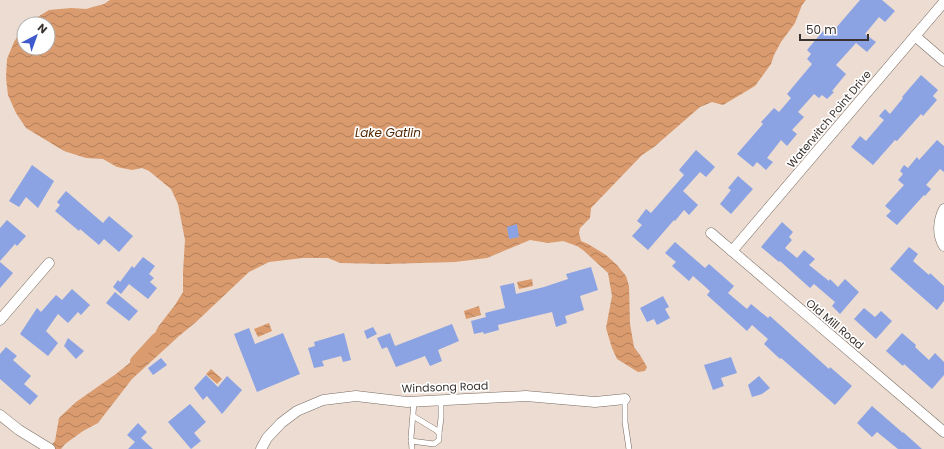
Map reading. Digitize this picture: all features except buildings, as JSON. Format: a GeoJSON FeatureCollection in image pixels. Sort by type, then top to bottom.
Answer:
{"type":"FeatureCollection","features":[{"type":"Feature","properties":{"kind":"street","name":"Waterwitch Point Drive"},"geometry":{"type":"LineString","coordinates":[[732,251],[944,2]]}},
{"type":"Feature","properties":{"kind":"street"},"geometry":{"type":"LineString","coordinates":[[916,36],[944,61]]}},
{"type":"Feature","properties":{"kind":"street"},"geometry":{"type":"LineString","coordinates":[[944,209],[940,221],[939,232],[944,246]]}},
{"type":"Feature","properties":{"kind":"street","name":"Old Mill Road"},"geometry":{"type":"LineString","coordinates":[[711,233],[944,432]]}},
{"type":"Feature","properties":{"kind":"street"},"geometry":{"type":"LineString","coordinates":[[0,320],[49,263]]}},
{"type":"Feature","properties":{"kind":"street","name":"Windsong Road"},"geometry":{"type":"LineString","coordinates":[[261,449],[267,438],[281,422],[297,411],[323,400],[356,396],[407,402],[526,396],[595,402],[625,399]]}},
{"type":"Feature","properties":{"kind":"street"},"geometry":{"type":"LineString","coordinates":[[0,415],[18,430],[49,448]]}},
{"type":"Feature","properties":{"kind":"lane"},"geometry":{"type":"LineString","coordinates":[[625,399],[624,422],[629,449]]}},
{"type":"Feature","properties":{"kind":"lane"},"geometry":{"type":"LineString","coordinates":[[411,441],[434,444],[440,440],[441,400]]}},
{"type":"Feature","properties":{"kind":"lane"},"geometry":{"type":"LineString","coordinates":[[412,449],[411,441],[414,402]]}},
{"type":"Feature","properties":{"kind":"lane"},"geometry":{"type":"LineString","coordinates":[[413,416],[439,433]]}},
{"type":"Feature","properties":{"kind":"water","name":"Lake Gatlin"},"geometry":{"type":"Polygon","coordinates":[[[110,0],[806,0],[802,5],[795,23],[781,42],[771,64],[755,86],[723,105],[712,102],[700,107],[654,147],[642,155],[591,208],[590,218],[580,228],[579,233],[581,241],[606,255],[626,276],[629,286],[630,324],[634,347],[647,367],[645,371],[638,372],[617,359],[612,348],[606,328],[612,296],[608,273],[583,250],[563,241],[548,243],[530,240],[487,258],[455,262],[385,264],[340,263],[328,258],[303,258],[269,262],[249,272],[132,379],[98,423],[83,431],[65,444],[61,449],[48,449],[55,441],[59,418],[76,402],[116,374],[147,349],[158,327],[183,292],[185,240],[178,204],[171,189],[149,171],[142,168],[132,170],[117,167],[103,159],[86,158],[64,151],[26,128],[16,113],[8,95],[6,78],[7,59],[16,39],[16,56],[56,56],[56,16],[39,16],[49,10],[71,8],[86,9],[104,4],[110,0]]]}},
{"type":"Feature","properties":{"kind":"water"},"geometry":{"type":"Polygon","coordinates":[[[532,279],[533,286],[519,289],[517,282],[532,279]]]}},
{"type":"Feature","properties":{"kind":"water"},"geometry":{"type":"Polygon","coordinates":[[[479,306],[481,315],[466,319],[464,311],[479,306]]]}},
{"type":"Feature","properties":{"kind":"water"},"geometry":{"type":"Polygon","coordinates":[[[269,323],[272,331],[258,337],[254,329],[269,323]]]}},
{"type":"Feature","properties":{"kind":"water"},"geometry":{"type":"Polygon","coordinates":[[[211,369],[222,379],[217,384],[206,374],[211,369]]]}},
{"type":"Feature","properties":{"kind":"waterway"},"geometry":{"type":"LineString","coordinates":[[135,361],[156,338]]}}]}
